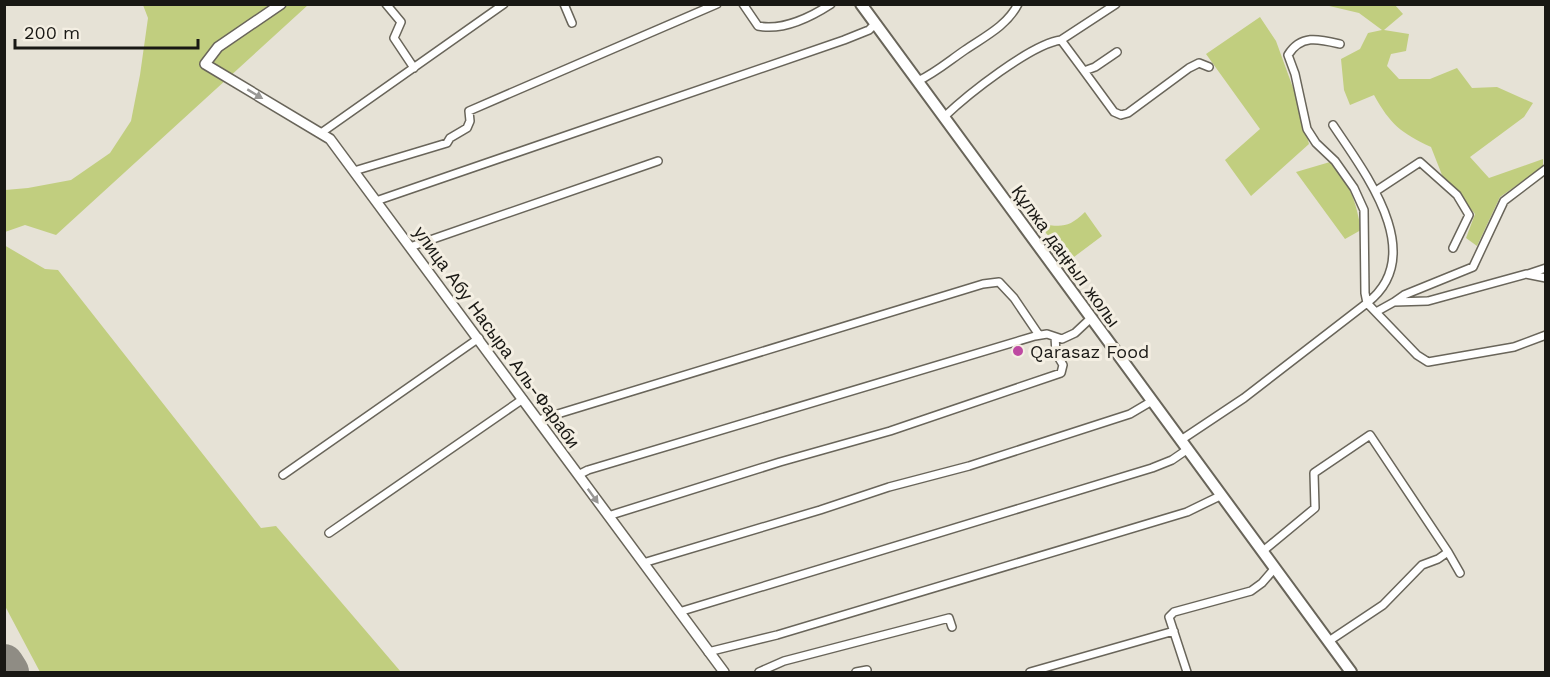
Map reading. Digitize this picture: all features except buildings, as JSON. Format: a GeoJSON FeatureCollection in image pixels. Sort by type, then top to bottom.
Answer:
{"type":"FeatureCollection","features":[{"type":"Feature","properties":{"kind":"main road","name":"Құлжа даңғыл жолы"},"geometry":{"type":"LineString","coordinates":[[861,4],[1351,672]]}},
{"type":"Feature","properties":{"kind":"street","name":"улица Абу Насыра Аль-Фараби"},"geometry":{"type":"LineString","coordinates":[[281,4],[218,47],[205,64],[330,139],[724,672]]}},
{"type":"Feature","properties":{"kind":"street"},"geometry":{"type":"LineString","coordinates":[[386,4],[401,22],[394,38],[414,68]]}},
{"type":"Feature","properties":{"kind":"street"},"geometry":{"type":"LineString","coordinates":[[321,133],[504,4]]}},
{"type":"Feature","properties":{"kind":"street"},"geometry":{"type":"LineString","coordinates":[[564,4],[572,23]]}},
{"type":"Feature","properties":{"kind":"street"},"geometry":{"type":"LineString","coordinates":[[354,171],[439,146],[467,128],[470,121],[469,111],[717,4]]}},
{"type":"Feature","properties":{"kind":"street"},"geometry":{"type":"LineString","coordinates":[[743,4],[758,26],[770,28],[791,22],[831,4]]}},
{"type":"Feature","properties":{"kind":"street"},"geometry":{"type":"LineString","coordinates":[[918,81],[943,66],[1011,17],[1018,4]]}},
{"type":"Feature","properties":{"kind":"street"},"geometry":{"type":"LineString","coordinates":[[944,117],[970,94],[1035,48],[1051,41],[1061,40],[1116,4]]}},
{"type":"Feature","properties":{"kind":"street"},"geometry":{"type":"LineString","coordinates":[[376,201],[844,40],[869,30],[875,24]]}},
{"type":"Feature","properties":{"kind":"street"},"geometry":{"type":"LineString","coordinates":[[1340,44],[1308,39],[1293,45],[1288,55],[1295,74],[1307,129],[1316,143],[1335,161],[1354,188],[1364,210],[1367,303],[1418,355],[1428,362],[1514,346],[1545,335]]}},
{"type":"Feature","properties":{"kind":"street"},"geometry":{"type":"LineString","coordinates":[[1061,40],[1114,112],[1121,115],[1128,113],[1189,68],[1199,63],[1209,67]]}},
{"type":"Feature","properties":{"kind":"street"},"geometry":{"type":"LineString","coordinates":[[1084,71],[1095,67],[1117,52]]}},
{"type":"Feature","properties":{"kind":"street"},"geometry":{"type":"LineString","coordinates":[[1181,440],[1244,398],[1379,294],[1390,274],[1394,250],[1376,191],[1333,125]]}},
{"type":"Feature","properties":{"kind":"street"},"geometry":{"type":"LineString","coordinates":[[410,247],[658,161]]}},
{"type":"Feature","properties":{"kind":"street"},"geometry":{"type":"LineString","coordinates":[[1376,191],[1420,162],[1457,195],[1469,215],[1453,248]]}},
{"type":"Feature","properties":{"kind":"street"},"geometry":{"type":"LineString","coordinates":[[1376,312],[1404,295],[1473,267],[1504,201],[1545,169]]}},
{"type":"Feature","properties":{"kind":"street"},"geometry":{"type":"LineString","coordinates":[[1394,302],[1428,301],[1545,268]]}},
{"type":"Feature","properties":{"kind":"street"},"geometry":{"type":"LineString","coordinates":[[1527,274],[1545,278]]}},
{"type":"Feature","properties":{"kind":"street"},"geometry":{"type":"LineString","coordinates":[[538,420],[983,284],[999,282],[1014,298],[1039,335]]}},
{"type":"Feature","properties":{"kind":"street"},"geometry":{"type":"LineString","coordinates":[[578,475],[588,470],[1039,335],[1047,334],[1062,339],[1069,337],[1091,318]]}},
{"type":"Feature","properties":{"kind":"street"},"geometry":{"type":"LineString","coordinates":[[608,516],[780,462],[900,428],[1061,373],[1063,365],[1056,353],[1055,337]]}},
{"type":"Feature","properties":{"kind":"street"},"geometry":{"type":"LineString","coordinates":[[283,475],[479,338]]}},
{"type":"Feature","properties":{"kind":"street"},"geometry":{"type":"LineString","coordinates":[[329,533],[523,399]]}},
{"type":"Feature","properties":{"kind":"street"},"geometry":{"type":"LineString","coordinates":[[643,563],[889,487],[969,466],[1130,414],[1152,401]]}},
{"type":"Feature","properties":{"kind":"street"},"geometry":{"type":"LineString","coordinates":[[1263,551],[1315,508],[1314,473],[1370,435],[1460,573]]}},
{"type":"Feature","properties":{"kind":"street"},"geometry":{"type":"LineString","coordinates":[[679,612],[1152,468],[1172,460],[1188,449]]}},
{"type":"Feature","properties":{"kind":"street"},"geometry":{"type":"LineString","coordinates":[[708,652],[777,635],[1187,512],[1222,495]]}},
{"type":"Feature","properties":{"kind":"street"},"geometry":{"type":"LineString","coordinates":[[1329,641],[1383,605],[1422,565],[1448,552]]}},
{"type":"Feature","properties":{"kind":"street"},"geometry":{"type":"LineString","coordinates":[[1187,672],[1169,616],[1174,612],[1251,591],[1263,583],[1275,568]]}},
{"type":"Feature","properties":{"kind":"street"},"geometry":{"type":"LineString","coordinates":[[759,672],[784,661],[949,618],[952,627]]}},
{"type":"Feature","properties":{"kind":"street"},"geometry":{"type":"LineString","coordinates":[[1030,672],[1174,631]]}},
{"type":"Feature","properties":{"kind":"street"},"geometry":{"type":"LineString","coordinates":[[856,672],[867,670]]}},
{"type":"Feature","properties":{"kind":"green space"},"geometry":{"type":"Polygon","coordinates":[[[143,5],[308,5],[56,235],[25,225],[5,232],[5,190],[71,180],[110,153],[131,121],[148,18],[143,5]]]}},
{"type":"Feature","properties":{"kind":"green space"},"geometry":{"type":"Polygon","coordinates":[[[1325,5],[1395,5],[1403,14],[1384,30],[1409,34],[1406,51],[1391,54],[1387,66],[1399,79],[1430,79],[1457,68],[1472,88],[1497,87],[1533,103],[1524,117],[1470,157],[1489,178],[1543,159],[1543,167],[1500,197],[1477,246],[1466,238],[1475,214],[1442,175],[1431,147],[1397,127],[1374,95],[1350,105],[1344,90],[1341,59],[1360,49],[1368,33],[1382,30],[1359,13],[1325,5]]]}},
{"type":"Feature","properties":{"kind":"green space"},"geometry":{"type":"Polygon","coordinates":[[[1260,17],[1276,41],[1300,107],[1309,144],[1251,196],[1225,160],[1260,129],[1206,54],[1260,17]]]}},
{"type":"Feature","properties":{"kind":"green space"},"geometry":{"type":"Polygon","coordinates":[[[1330,162],[1347,185],[1354,201],[1361,230],[1345,239],[1296,172],[1330,162]]]}},
{"type":"Feature","properties":{"kind":"green space"},"geometry":{"type":"Polygon","coordinates":[[[1085,212],[1102,236],[1066,263],[1040,224],[1054,226],[1069,224],[1085,212]]]}},
{"type":"Feature","properties":{"kind":"green space"},"geometry":{"type":"Polygon","coordinates":[[[4,245],[45,269],[58,270],[261,528],[276,526],[401,672],[40,672],[5,606],[4,245]]]}},
{"type":"Feature","properties":{"kind":"runway"},"geometry":{"type":"LineString","coordinates":[[4,664],[9,672]]}},
{"type":"Feature","properties":{"kind":"place","name":"Qarasaz Food"},"geometry":{"type":"Point","coordinates":[1018,351]}}]}
